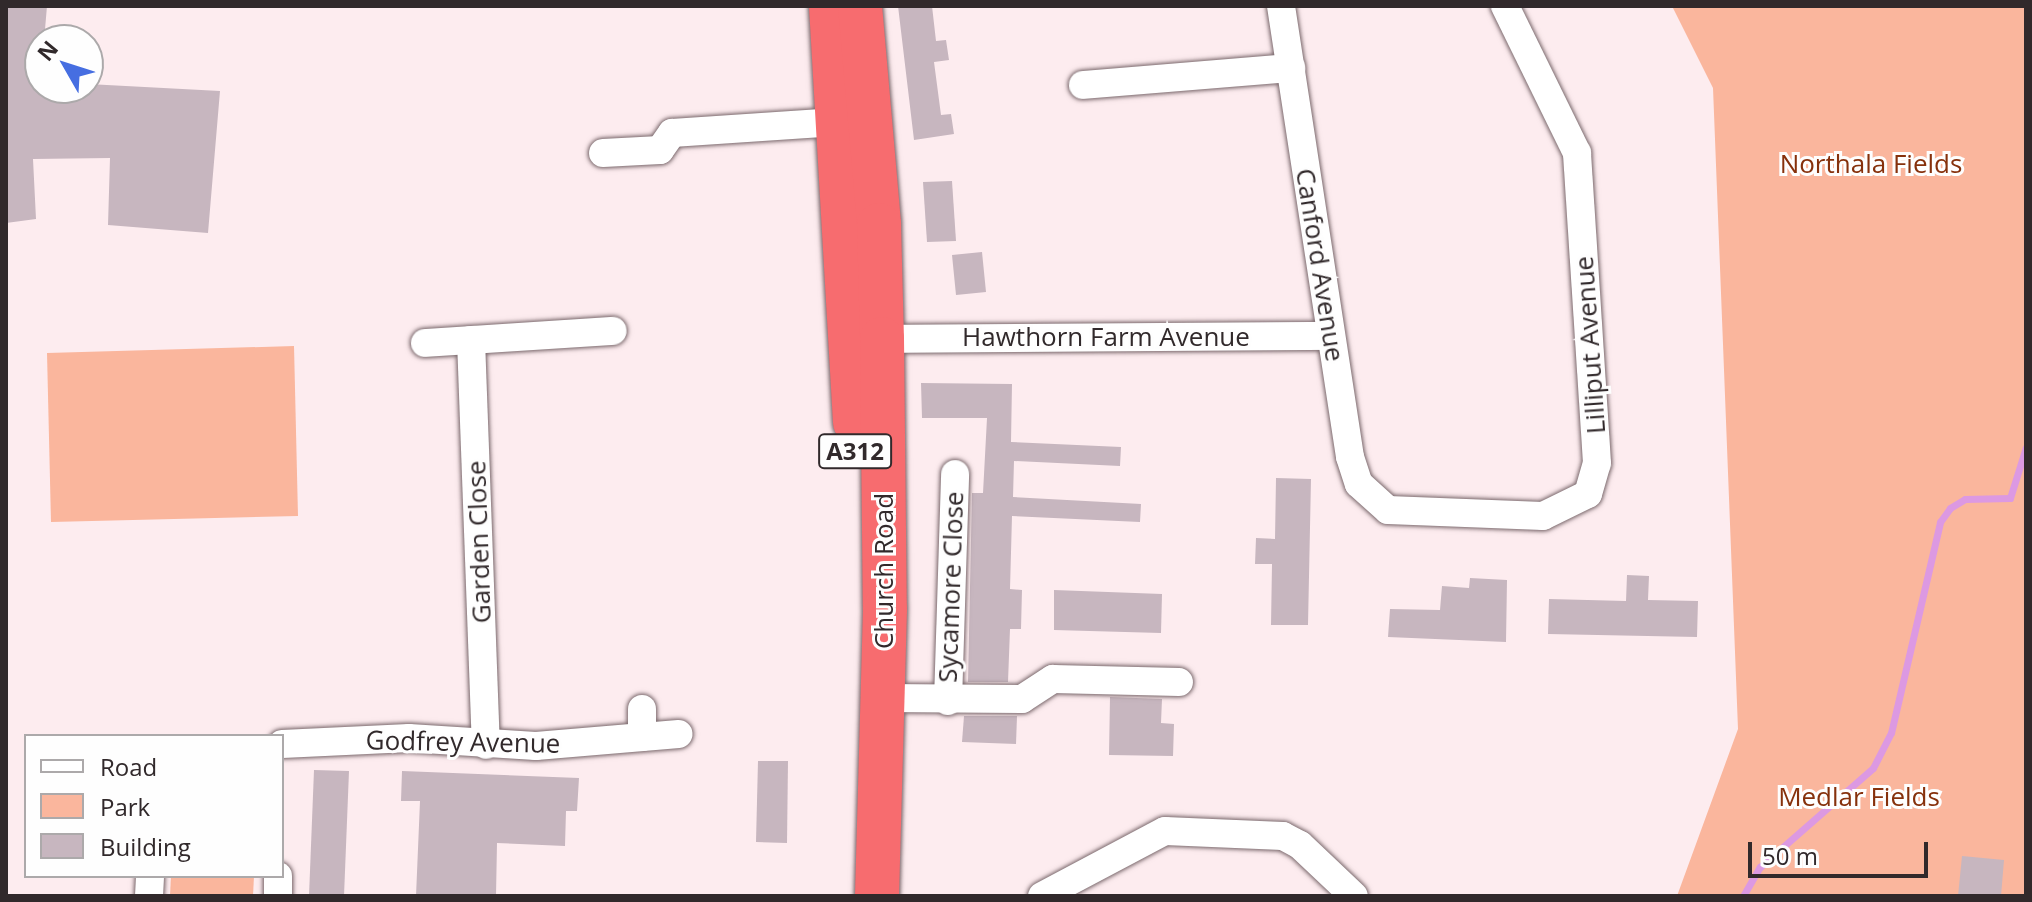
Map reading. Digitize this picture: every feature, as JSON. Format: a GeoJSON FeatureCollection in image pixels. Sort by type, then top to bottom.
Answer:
{"type":"FeatureCollection","features":[{"type":"Feature","properties":{"kind":"highway","name":"Church Road"},"geometry":{"type":"LineString","coordinates":[[831,6],[857,517],[850,896]]}},
{"type":"Feature","properties":{"kind":"highway","name":"Church Road"},"geometry":{"type":"LineString","coordinates":[[860,6],[879,225],[882,339],[883,698],[877,896]]}},
{"type":"Feature","properties":{"kind":"street","name":"Canford Avenue"},"geometry":{"type":"LineString","coordinates":[[1281,6],[1350,457],[1359,484],[1388,510]]}},
{"type":"Feature","properties":{"kind":"street","name":"Lilliput Avenue"},"geometry":{"type":"LineString","coordinates":[[1388,510],[1543,516],[1588,494],[1597,463],[1577,153],[1505,6]]}},
{"type":"Feature","properties":{"kind":"street"},"geometry":{"type":"LineString","coordinates":[[1083,85],[1291,68]]}},
{"type":"Feature","properties":{"kind":"street"},"geometry":{"type":"LineString","coordinates":[[603,153],[660,150],[672,133],[837,122]]}},
{"type":"Feature","properties":{"kind":"street"},"geometry":{"type":"LineString","coordinates":[[425,343],[613,331]]}},
{"type":"Feature","properties":{"kind":"street","name":"Hawthorn Farm Avenue"},"geometry":{"type":"LineString","coordinates":[[882,339],[1330,336]]}},
{"type":"Feature","properties":{"kind":"street","name":"Garden Close"},"geometry":{"type":"LineString","coordinates":[[471,340],[486,745]]}},
{"type":"Feature","properties":{"kind":"street","name":"Sycamore Close"},"geometry":{"type":"LineString","coordinates":[[948,701],[955,474]]}},
{"type":"Feature","properties":{"kind":"street","name":"Sycamore Close"},"geometry":{"type":"LineString","coordinates":[[883,698],[948,701],[1022,699],[1053,679],[1179,682]]}},
{"type":"Feature","properties":{"kind":"street"},"geometry":{"type":"LineString","coordinates":[[642,709],[642,737]]}},
{"type":"Feature","properties":{"kind":"street","name":"Godfrey Avenue"},"geometry":{"type":"LineString","coordinates":[[284,744],[409,738],[486,745],[678,734]]}},
{"type":"Feature","properties":{"kind":"street"},"geometry":{"type":"LineString","coordinates":[[1042,896],[1147,836],[1165,831],[1283,836],[1300,845],[1354,896]]}},
{"type":"Feature","properties":{"kind":"green space","name":"Northala Fields"},"geometry":{"type":"Polygon","coordinates":[[[1672,6],[2026,6],[2026,896],[1677,896],[1738,729],[1713,88],[1672,6]]]}},
{"type":"Feature","properties":{"kind":"green space"},"geometry":{"type":"Polygon","coordinates":[[[294,346],[298,516],[51,522],[47,353],[294,346]]]}},
{"type":"Feature","properties":{"kind":"green space"},"geometry":{"type":"Polygon","coordinates":[[[171,878],[254,878],[253,896],[170,896],[171,878]]]}},
{"type":"Feature","properties":{"kind":"building"},"geometry":{"type":"Polygon","coordinates":[[[6,6],[47,6],[45,24],[24,24],[24,104],[104,104],[104,85],[220,91],[208,233],[108,225],[110,158],[33,159],[36,219],[6,223],[6,6]]]}},
{"type":"Feature","properties":{"kind":"building"},"geometry":{"type":"Polygon","coordinates":[[[898,6],[932,6],[936,41],[946,40],[949,60],[934,62],[941,115],[951,114],[954,134],[914,140],[898,6]]]}},
{"type":"Feature","properties":{"kind":"building"},"geometry":{"type":"Polygon","coordinates":[[[952,181],[956,241],[927,242],[923,182],[952,181]]]}},
{"type":"Feature","properties":{"kind":"building"},"geometry":{"type":"Polygon","coordinates":[[[982,252],[986,292],[956,295],[952,255],[982,252]]]}},
{"type":"Feature","properties":{"kind":"building"},"geometry":{"type":"Polygon","coordinates":[[[921,383],[1012,384],[1011,442],[1121,447],[1120,466],[1014,461],[1013,497],[1141,504],[1140,522],[1012,516],[1010,589],[1022,590],[1021,629],[1010,629],[1008,682],[968,682],[972,493],[983,493],[987,418],[922,418],[921,383]]]}},
{"type":"Feature","properties":{"kind":"building"},"geometry":{"type":"Polygon","coordinates":[[[1276,478],[1311,479],[1308,625],[1271,625],[1272,564],[1255,564],[1256,538],[1275,539],[1276,478]]]}},
{"type":"Feature","properties":{"kind":"building"},"geometry":{"type":"Polygon","coordinates":[[[1627,575],[1649,576],[1648,600],[1698,601],[1697,637],[1548,634],[1549,599],[1626,601],[1627,575]]]}},
{"type":"Feature","properties":{"kind":"building"},"geometry":{"type":"Polygon","coordinates":[[[1470,578],[1507,580],[1506,642],[1388,637],[1390,609],[1440,610],[1442,586],[1469,588],[1470,578]]]}},
{"type":"Feature","properties":{"kind":"building"},"geometry":{"type":"Polygon","coordinates":[[[1054,590],[1162,594],[1161,633],[1054,630],[1054,590]]]}},
{"type":"Feature","properties":{"kind":"building"},"geometry":{"type":"Polygon","coordinates":[[[1110,697],[1162,699],[1161,723],[1174,724],[1173,756],[1109,755],[1110,697]]]}},
{"type":"Feature","properties":{"kind":"building"},"geometry":{"type":"Polygon","coordinates":[[[964,716],[1017,716],[1016,744],[962,742],[964,716]]]}},
{"type":"Feature","properties":{"kind":"building"},"geometry":{"type":"Polygon","coordinates":[[[758,761],[788,761],[787,843],[756,842],[758,761]]]}},
{"type":"Feature","properties":{"kind":"building"},"geometry":{"type":"Polygon","coordinates":[[[314,770],[349,771],[344,896],[309,896],[314,770]]]}},
{"type":"Feature","properties":{"kind":"building"},"geometry":{"type":"Polygon","coordinates":[[[402,771],[579,778],[577,811],[566,811],[565,846],[497,843],[496,896],[416,896],[420,801],[401,801],[402,771]]]}},
{"type":"Feature","properties":{"kind":"building"},"geometry":{"type":"Polygon","coordinates":[[[1962,856],[2004,860],[2001,896],[1958,896],[1962,856]]]}},
{"type":"Feature","properties":{"kind":"waterway"},"geometry":{"type":"LineString","coordinates":[[1743,896],[1760,867],[1873,768],[1891,733],[1940,522],[1950,508],[1965,499],[2010,498],[2026,447]]}},
{"type":"Feature","properties":{"kind":"park label","name":"Medlar Fields"},"geometry":{"type":"Point","coordinates":[1859,797]}}]}
